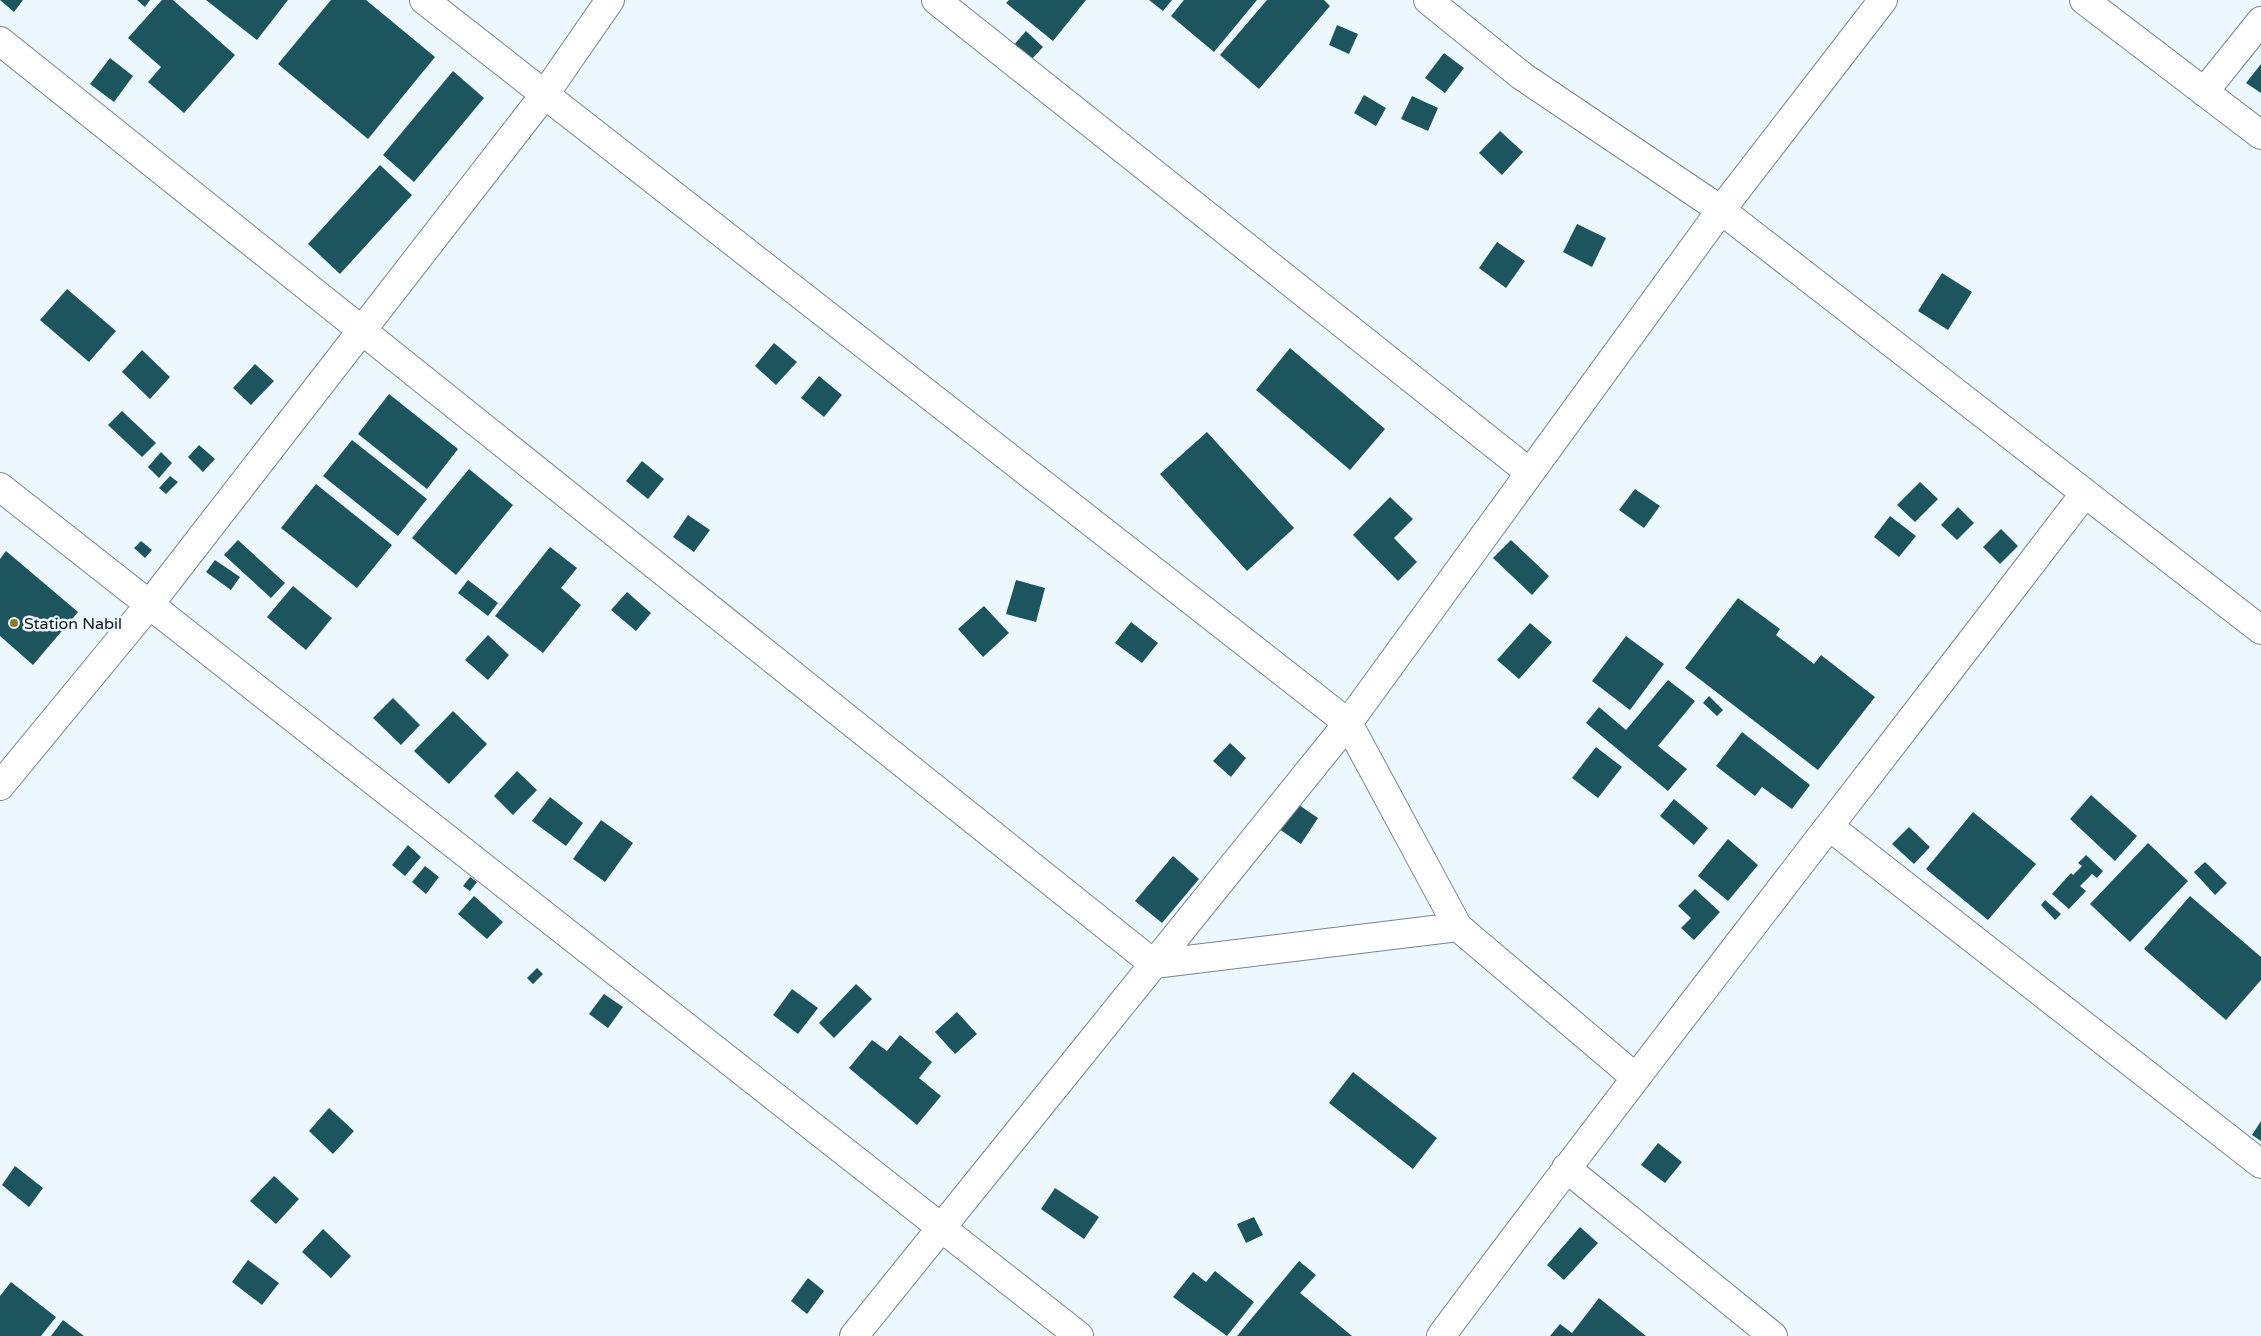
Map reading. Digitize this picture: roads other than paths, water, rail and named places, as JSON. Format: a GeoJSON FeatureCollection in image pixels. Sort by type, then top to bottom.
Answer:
{"type":"FeatureCollection","features":[{"type":"Feature","properties":{"kind":"street"},"geometry":{"type":"LineString","coordinates":[[424,0],[1348,723],[1458,927],[1636,1078]]}},
{"type":"Feature","properties":{"kind":"street"},"geometry":{"type":"LineString","coordinates":[[0,786],[149,605],[545,94],[610,0]]}},
{"type":"Feature","properties":{"kind":"street"},"geometry":{"type":"LineString","coordinates":[[936,0],[1529,472]]}},
{"type":"Feature","properties":{"kind":"street"},"geometry":{"type":"LineString","coordinates":[[1428,0],[1522,76],[1721,210],[2261,630]]}},
{"type":"Feature","properties":{"kind":"street"},"geometry":{"type":"LineString","coordinates":[[854,1336],[1348,723],[1721,210],[1883,0]]}},
{"type":"Feature","properties":{"kind":"street"},"geometry":{"type":"LineString","coordinates":[[2084,0],[2261,135]]}},
{"type":"Feature","properties":{"kind":"street"},"geometry":{"type":"LineString","coordinates":[[2204,92],[2261,21]]}},
{"type":"Feature","properties":{"kind":"street"},"geometry":{"type":"LineString","coordinates":[[0,41],[1154,964],[1458,927]]}},
{"type":"Feature","properties":{"kind":"street"},"geometry":{"type":"LineString","coordinates":[[0,487],[1079,1336]]}},
{"type":"Feature","properties":{"kind":"street"},"geometry":{"type":"LineString","coordinates":[[1440,1336],[1566,1168],[2085,493]]}},
{"type":"Feature","properties":{"kind":"street"},"geometry":{"type":"LineString","coordinates":[[1830,827],[2261,1164]]}},
{"type":"Feature","properties":{"kind":"street"},"geometry":{"type":"LineString","coordinates":[[1566,1168],[1773,1336]]}},
{"type":"Feature","properties":{"kind":"place","name":"Station Nabil"},"geometry":{"type":"Point","coordinates":[14,623]}}]}
